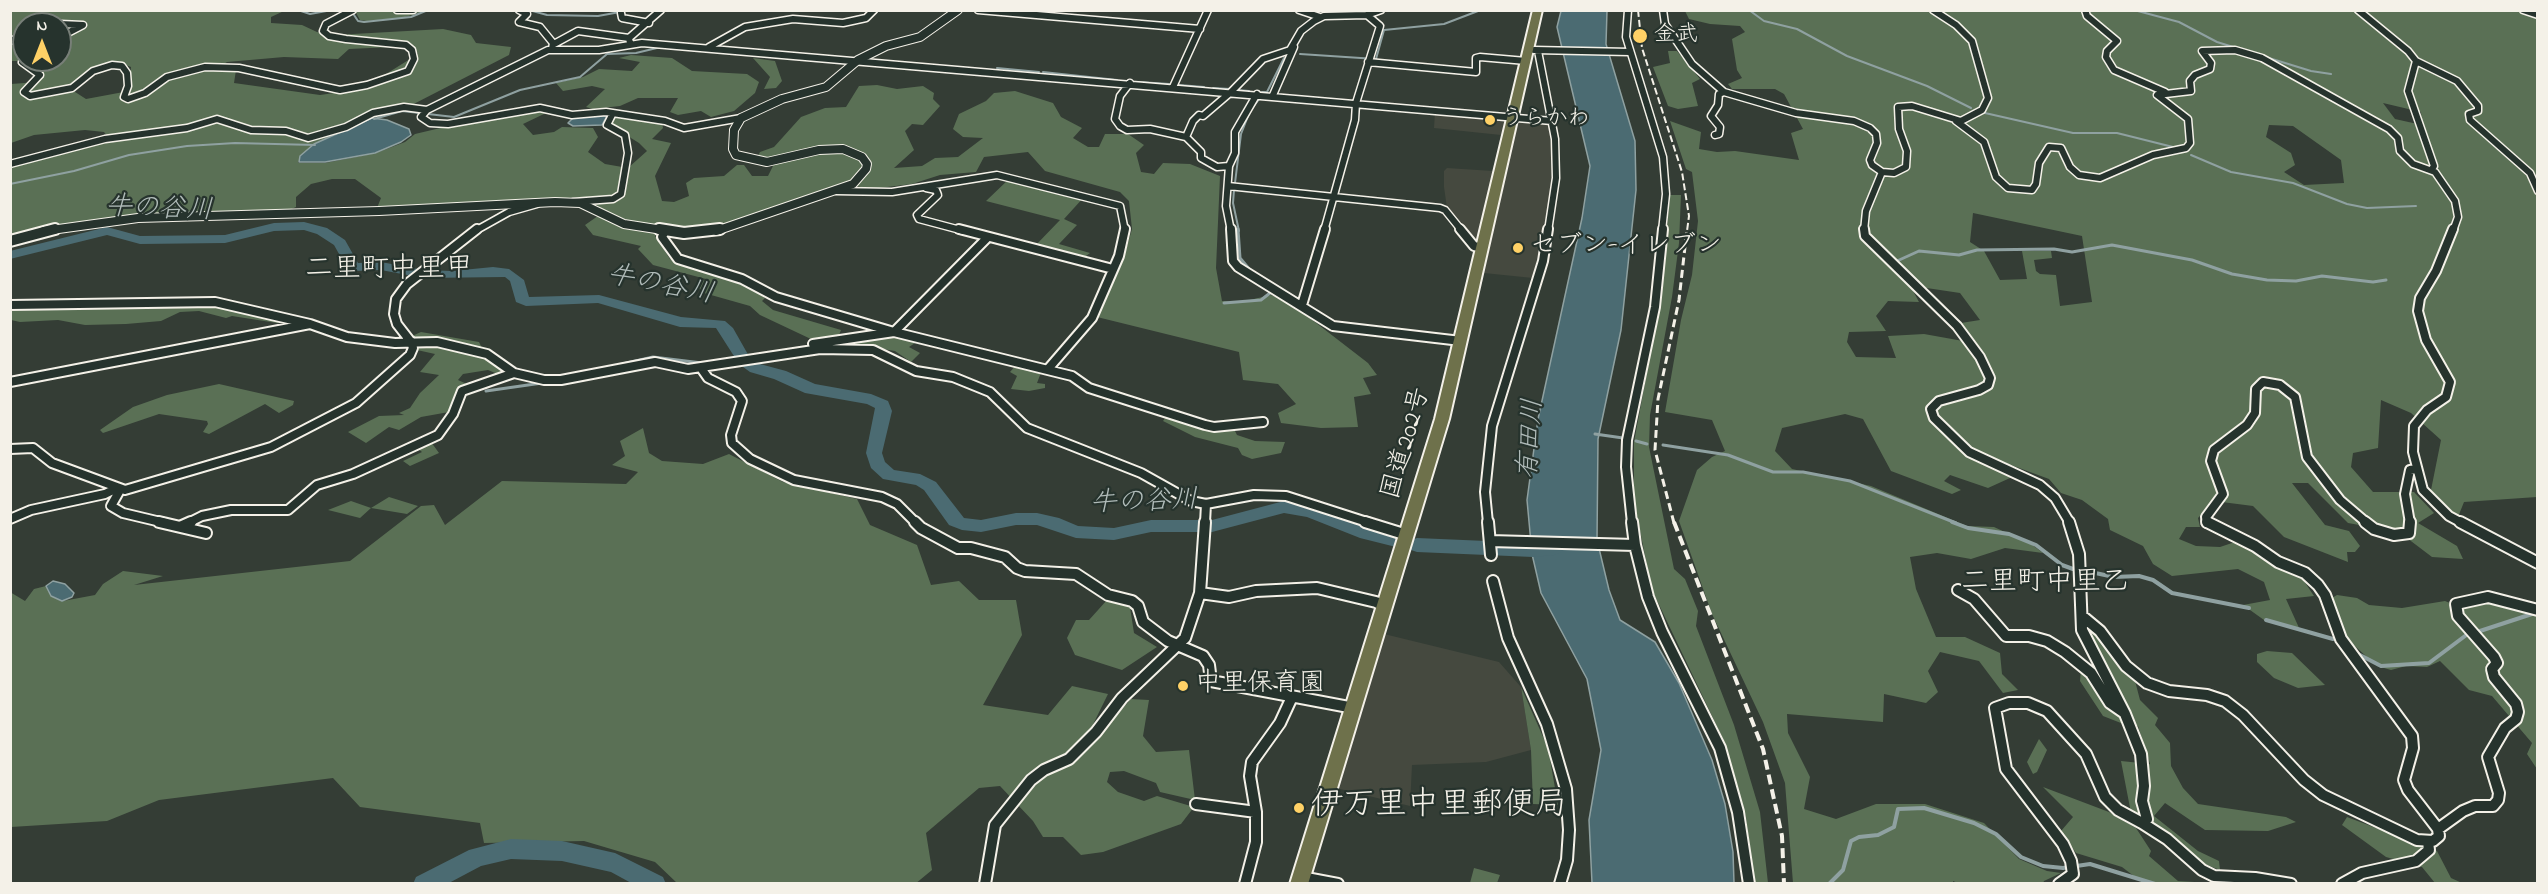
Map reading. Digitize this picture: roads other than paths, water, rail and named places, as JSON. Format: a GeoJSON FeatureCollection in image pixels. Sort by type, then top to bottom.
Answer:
{"type":"FeatureCollection","features":[{"type":"Feature","properties":{"kind":"highway","name":"国道202号"},"geometry":{"type":"LineString","coordinates":[[1300,880],[1442,419],[1514,116],[1531,54],[1538,10]]}},
{"type":"Feature","properties":{"kind":"street"},"geometry":{"type":"LineString","coordinates":[[397,10],[413,10]]}},
{"type":"Feature","properties":{"kind":"street"},"geometry":{"type":"LineString","coordinates":[[519,10],[526,14],[520,23],[540,27],[553,47]]}},
{"type":"Feature","properties":{"kind":"street"},"geometry":{"type":"LineString","coordinates":[[553,47],[599,50],[630,40],[661,10]]}},
{"type":"Feature","properties":{"kind":"street"},"geometry":{"type":"LineString","coordinates":[[958,10],[920,37],[886,46],[858,60],[826,87],[782,99],[741,118],[684,128],[665,121],[612,115],[606,112],[572,115],[561,111],[529,108],[439,124],[430,123],[421,117],[425,112],[578,32],[708,48],[717,48],[858,60],[1130,83],[1231,92],[1273,95],[1552,121]]}},
{"type":"Feature","properties":{"kind":"street"},"geometry":{"type":"LineString","coordinates":[[978,10],[1200,29]]}},
{"type":"Feature","properties":{"kind":"street"},"geometry":{"type":"LineString","coordinates":[[1173,87],[1208,10]]}},
{"type":"Feature","properties":{"kind":"street"},"geometry":{"type":"LineString","coordinates":[[1299,10],[1320,17],[1367,15],[1381,10]]}},
{"type":"Feature","properties":{"kind":"street"},"geometry":{"type":"LineString","coordinates":[[1628,10],[1626,37],[1663,157],[1666,194],[1655,307],[1627,440],[1626,467],[1635,545],[1648,597],[1662,632],[1720,748],[1738,812],[1749,883]]}},
{"type":"Feature","properties":{"kind":"street"},"geometry":{"type":"LineString","coordinates":[[1663,10],[1665,24],[1692,64],[1724,92],[1796,113],[1854,121],[1870,128],[1876,134],[1877,143],[1870,160],[1872,165],[1882,172],[1894,173],[1906,168],[1907,151],[1899,129],[1898,107],[1912,105],[1956,121],[1984,142],[2001,185],[2024,191],[2032,190],[2036,184],[2039,163],[2049,147],[2061,148],[2065,152],[2070,167],[2079,175],[2094,179],[2142,162],[2153,154],[2186,148],[2190,143],[2188,119],[2157,95],[2165,92]]}},
{"type":"Feature","properties":{"kind":"street"},"geometry":{"type":"LineString","coordinates":[[1933,10],[1956,25],[1972,41],[1988,98],[1982,110],[1967,119],[1956,121]]}},
{"type":"Feature","properties":{"kind":"street"},"geometry":{"type":"LineString","coordinates":[[2085,10],[2087,16],[2117,41],[2107,51],[2106,57],[2114,70],[2165,92],[2187,93],[2191,91],[2190,81],[2195,75],[2210,69],[2211,63],[2202,51],[2235,50],[2251,54],[2322,89],[2353,111],[2389,129],[2398,138],[2400,151],[2413,164],[2424,169],[2432,169]]}},
{"type":"Feature","properties":{"kind":"street"},"geometry":{"type":"LineString","coordinates":[[2358,10],[2408,51],[2416,61],[2443,72],[2457,81],[2478,106],[2478,111],[2469,114],[2470,120],[2530,173],[2538,191]]}},
{"type":"Feature","properties":{"kind":"street"},"geometry":{"type":"LineString","coordinates":[[2523,10],[2538,15]]}},
{"type":"Feature","properties":{"kind":"street"},"geometry":{"type":"LineString","coordinates":[[36,72],[40,75],[25,90],[26,95],[53,94],[72,88],[99,67],[122,66],[127,72],[128,86],[124,97],[128,99],[145,93],[167,77],[206,67],[239,68],[340,90],[400,75],[412,67],[414,59],[412,50],[406,45],[346,39],[329,36],[323,31],[326,24],[351,11]]}},
{"type":"Feature","properties":{"kind":"street"},"geometry":{"type":"LineString","coordinates":[[708,48],[744,27],[793,19],[843,23],[866,18],[873,11]]}},
{"type":"Feature","properties":{"kind":"street"},"geometry":{"type":"LineString","coordinates":[[621,14],[622,18],[649,23]]}},
{"type":"Feature","properties":{"kind":"street"},"geometry":{"type":"LineString","coordinates":[[1302,305],[1355,120],[1356,103],[1380,26],[1367,15]]}},
{"type":"Feature","properties":{"kind":"street"},"geometry":{"type":"LineString","coordinates":[[1273,95],[1301,31],[1320,17]]}},
{"type":"Feature","properties":{"kind":"street"},"geometry":{"type":"LineString","coordinates":[[72,25],[83,25],[72,31]]}},
{"type":"Feature","properties":{"kind":"street"},"geometry":{"type":"LineString","coordinates":[[1186,137],[1193,121],[1199,115],[1203,116],[1231,92],[1263,58],[1284,53],[1294,47]]}},
{"type":"Feature","properties":{"kind":"street"},"geometry":{"type":"LineString","coordinates":[[1369,60],[1476,72],[1476,58],[1480,57],[1551,51],[1630,52]]}},
{"type":"Feature","properties":{"kind":"street"},"geometry":{"type":"LineString","coordinates":[[1491,555],[1485,492],[1491,434],[1498,401],[1513,365],[1543,261],[1556,178],[1557,154],[1552,121],[1531,54]]}},
{"type":"Feature","properties":{"kind":"street"},"geometry":{"type":"LineString","coordinates":[[2416,61],[2408,91],[2434,166],[2432,169],[2455,201],[2457,217],[2436,272],[2420,298],[2418,311],[2426,340],[2448,375],[2450,391],[2427,410],[2415,426],[2413,452],[2416,469],[2423,490],[2449,516],[2538,563]]}},
{"type":"Feature","properties":{"kind":"street"},"geometry":{"type":"LineString","coordinates":[[1130,83],[1120,96],[1115,119],[1120,126],[1127,130],[1150,129],[1186,137],[1201,152],[1201,158],[1217,167],[1229,166]]}},
{"type":"Feature","properties":{"kind":"street"},"geometry":{"type":"LineString","coordinates":[[1715,135],[1719,134],[1720,127],[1711,116],[1718,105],[1719,94],[1724,92]]}},
{"type":"Feature","properties":{"kind":"street"},"geometry":{"type":"LineString","coordinates":[[1257,94],[1245,111],[1235,132],[1235,153],[1229,166],[1226,206],[1233,237],[1233,261],[1238,267],[1268,287],[1302,305],[1333,326],[1461,341]]}},
{"type":"Feature","properties":{"kind":"street"},"geometry":{"type":"LineString","coordinates":[[10,164],[105,139],[187,128],[218,119],[251,130],[286,131],[308,138],[346,127],[373,112],[404,107],[425,112]]}},
{"type":"Feature","properties":{"kind":"street"},"geometry":{"type":"LineString","coordinates":[[10,241],[42,231],[138,218],[356,212],[603,201],[621,194],[628,153],[625,135],[606,125],[612,115]]}},
{"type":"Feature","properties":{"kind":"street"},"geometry":{"type":"LineString","coordinates":[[569,202],[591,207],[624,224],[665,231],[712,232],[836,191],[853,184],[862,177],[867,164],[862,158],[843,149],[831,148],[767,162],[736,155],[733,149],[734,130],[741,118]]}},
{"type":"Feature","properties":{"kind":"street"},"geometry":{"type":"LineString","coordinates":[[1882,172],[1866,211],[1863,226],[1865,236],[1957,326],[1980,357],[1990,378],[1988,385],[1979,390],[1939,400],[1931,409],[1934,418],[1969,452],[2031,480],[2055,498],[2075,534],[2079,554],[2082,630],[2125,714],[2141,754],[2144,786],[2142,801],[2147,819],[2142,823]]}},
{"type":"Feature","properties":{"kind":"street"},"geometry":{"type":"LineString","coordinates":[[836,191],[885,193],[997,175],[1115,203],[1122,210],[1125,230],[1119,256],[1092,318],[1048,369]]}},
{"type":"Feature","properties":{"kind":"street"},"geometry":{"type":"LineString","coordinates":[[1228,186],[1440,208],[1445,210],[1474,246],[1483,248]]}},
{"type":"Feature","properties":{"kind":"street"},"geometry":{"type":"LineString","coordinates":[[923,187],[938,192],[917,215],[919,219],[1113,269]]}},
{"type":"Feature","properties":{"kind":"street"},"geometry":{"type":"LineString","coordinates":[[10,519],[31,510],[105,494],[245,457],[271,447],[325,420],[365,396],[398,368],[410,354],[413,348],[411,342],[397,324],[394,314],[400,292],[490,220],[541,203]]}},
{"type":"Feature","properties":{"kind":"street"},"geometry":{"type":"LineString","coordinates":[[665,231],[662,237],[678,259],[742,279],[776,297],[894,332],[1072,376],[1089,388],[1174,413],[1204,425],[1214,427],[1263,422]]}},
{"type":"Feature","properties":{"kind":"street"},"geometry":{"type":"LineString","coordinates":[[791,352],[800,346],[894,332],[988,237]]}},
{"type":"Feature","properties":{"kind":"street"},"geometry":{"type":"LineString","coordinates":[[10,305],[90,305],[102,302],[215,303],[310,324],[347,337],[437,342],[487,354],[514,373],[544,380],[561,380],[655,362],[688,369],[820,348],[873,350],[888,354],[916,371],[969,383],[990,392],[1027,428],[1141,473],[1191,501],[1206,504],[1254,495],[1286,496],[1407,536]]}},
{"type":"Feature","properties":{"kind":"street"},"geometry":{"type":"LineString","coordinates":[[10,382],[310,324]]}},
{"type":"Feature","properties":{"kind":"street"},"geometry":{"type":"LineString","coordinates":[[701,368],[708,378],[736,392],[742,401],[731,435],[732,443],[750,459],[794,480],[882,497],[897,504],[921,528],[958,548],[971,548],[1005,557],[1017,568],[1025,571],[1076,574],[1084,577],[1108,595],[1132,601],[1138,606],[1143,622],[1149,627],[1180,646],[1203,656],[1209,665],[1211,681],[1354,708]]}},
{"type":"Feature","properties":{"kind":"street"},"geometry":{"type":"LineString","coordinates":[[182,526],[202,516],[231,510],[288,510],[317,485],[353,474],[438,435],[453,414],[462,391],[514,373]]}},
{"type":"Feature","properties":{"kind":"street"},"geometry":{"type":"LineString","coordinates":[[2082,616],[2100,632],[2126,666],[2148,683],[2169,691],[2207,695],[2225,701],[2243,715],[2304,780],[2323,795],[2417,840],[2428,842],[2439,836],[2438,829],[2408,790],[2404,780],[2413,748],[2412,736],[2402,719],[2341,639],[2325,595],[2305,573],[2278,562],[2254,546],[2206,524],[2206,518],[2223,494],[2211,460],[2214,450],[2247,425],[2255,413],[2256,389],[2263,382],[2280,385],[2295,398],[2307,457],[2340,500],[2374,529],[2394,536],[2409,533],[2411,526],[2405,494],[2410,470],[2416,469]]}},
{"type":"Feature","properties":{"kind":"street"},"geometry":{"type":"LineString","coordinates":[[10,449],[33,448],[52,463],[117,490]]}},
{"type":"Feature","properties":{"kind":"street"},"geometry":{"type":"LineString","coordinates":[[117,490],[111,506],[114,508],[135,518],[182,526],[206,533]]}},
{"type":"Feature","properties":{"kind":"street"},"geometry":{"type":"LineString","coordinates":[[985,884],[995,825],[1031,780],[1044,770],[1069,759],[1096,732],[1122,698],[1151,668],[1180,646],[1185,638],[1200,593],[1206,504]]}},
{"type":"Feature","properties":{"kind":"street"},"geometry":{"type":"LineString","coordinates":[[1490,541],[1635,545]]}},
{"type":"Feature","properties":{"kind":"street"},"geometry":{"type":"LineString","coordinates":[[1493,581],[1508,638],[1547,724],[1566,789],[1569,830],[1567,860],[1560,884]]}},
{"type":"Feature","properties":{"kind":"street"},"geometry":{"type":"LineString","coordinates":[[1200,593],[1229,597],[1256,591],[1317,588],[1386,606]]}},
{"type":"Feature","properties":{"kind":"street"},"geometry":{"type":"LineString","coordinates":[[1958,590],[1974,600],[2006,636],[2029,636],[2047,641],[2065,652],[2091,673],[2110,703],[2125,714]]}},
{"type":"Feature","properties":{"kind":"street"},"geometry":{"type":"LineString","coordinates":[[2438,829],[2444,827],[2463,811],[2475,806],[2493,806],[2498,800],[2499,794],[2488,757],[2505,728],[2516,719],[2518,712],[2516,704],[2494,676],[2492,669],[2497,663],[2494,657],[2458,616],[2456,604],[2488,597],[2538,610]]}},
{"type":"Feature","properties":{"kind":"street"},"geometry":{"type":"LineString","coordinates":[[1245,884],[1253,860],[1256,812],[1251,776],[1252,762],[1281,723],[1292,697]]}},
{"type":"Feature","properties":{"kind":"street"},"geometry":{"type":"LineString","coordinates":[[2059,884],[2073,874],[2071,861],[2063,844],[2006,769],[1994,714],[1995,708],[2000,705],[2028,703],[2047,711],[2086,754],[2105,797],[2118,810],[2168,839],[2202,870],[2214,876],[2255,878],[2291,884]]}},
{"type":"Feature","properties":{"kind":"street"},"geometry":{"type":"LineString","coordinates":[[1196,804],[1256,812]]}},
{"type":"Feature","properties":{"kind":"street"},"geometry":{"type":"LineString","coordinates":[[2342,884],[2362,873],[2416,861],[2429,849],[2428,842]]}},
{"type":"Feature","properties":{"kind":"street"},"geometry":{"type":"LineString","coordinates":[[1300,880],[1338,884]]}},
{"type":"Feature","properties":{"kind":"water"},"geometry":{"type":"Polygon","coordinates":[[[1561,11],[1607,11],[1606,44],[1635,141],[1636,190],[1621,330],[1598,439],[1597,540],[1609,590],[1620,620],[1655,642],[1679,683],[1712,760],[1725,804],[1733,852],[1734,883],[1592,883],[1589,820],[1601,750],[1587,679],[1541,593],[1532,554],[1527,500],[1538,419],[1582,218],[1590,166],[1557,27],[1561,11]]]}},
{"type":"Feature","properties":{"kind":"water"},"geometry":{"type":"Polygon","coordinates":[[[607,116],[602,125],[573,126],[568,123],[574,117],[607,116]]]}},
{"type":"Feature","properties":{"kind":"water"},"geometry":{"type":"Polygon","coordinates":[[[372,118],[387,120],[409,129],[411,135],[375,153],[325,162],[299,162],[300,156],[314,144],[372,118]]]}},
{"type":"Feature","properties":{"kind":"water"},"geometry":{"type":"Polygon","coordinates":[[[53,581],[65,584],[74,593],[72,597],[62,601],[51,596],[46,586],[53,581]]]}},
{"type":"Feature","properties":{"kind":"waterway"},"geometry":{"type":"LineString","coordinates":[[298,10],[310,14],[332,10]]}},
{"type":"Feature","properties":{"kind":"waterway"},"geometry":{"type":"LineString","coordinates":[[352,12],[358,21],[364,22],[411,17],[428,10]]}},
{"type":"Feature","properties":{"kind":"waterway"},"geometry":{"type":"LineString","coordinates":[[529,10],[547,15],[598,16],[631,10]]}},
{"type":"Feature","properties":{"kind":"waterway"},"geometry":{"type":"LineString","coordinates":[[735,10],[765,10]]}},
{"type":"Feature","properties":{"kind":"waterway"},"geometry":{"type":"LineString","coordinates":[[826,10],[885,10]]}},
{"type":"Feature","properties":{"kind":"waterway"},"geometry":{"type":"LineString","coordinates":[[1749,10],[1764,21],[1797,29],[1847,56],[1927,86],[1971,108]]}},
{"type":"Feature","properties":{"kind":"waterway"},"geometry":{"type":"LineString","coordinates":[[2134,10],[2179,22],[2217,42],[2311,71],[2331,74]]}},
{"type":"Feature","properties":{"kind":"waterway"},"geometry":{"type":"LineString","coordinates":[[1300,54],[1376,59],[1384,30],[1444,24],[1478,11]]}},
{"type":"Feature","properties":{"kind":"waterway"},"geometry":{"type":"LineString","coordinates":[[864,21],[877,12]]}},
{"type":"Feature","properties":{"kind":"waterway"},"geometry":{"type":"LineString","coordinates":[[374,119],[402,111],[454,117],[520,90],[580,77],[607,54],[636,53],[661,47]]}},
{"type":"Feature","properties":{"kind":"waterway"},"geometry":{"type":"LineString","coordinates":[[1262,92],[1267,92],[1284,58]]}},
{"type":"Feature","properties":{"kind":"waterway"},"geometry":{"type":"LineString","coordinates":[[997,68],[1039,72]]}},
{"type":"Feature","properties":{"kind":"waterway"},"geometry":{"type":"LineString","coordinates":[[1043,72],[1117,80]]}},
{"type":"Feature","properties":{"kind":"waterway"},"geometry":{"type":"LineString","coordinates":[[1139,82],[1169,84]]}},
{"type":"Feature","properties":{"kind":"waterway"},"geometry":{"type":"LineString","coordinates":[[1179,85],[1204,87]]}},
{"type":"Feature","properties":{"kind":"waterway"},"geometry":{"type":"LineString","coordinates":[[1213,88],[1230,89]]}},
{"type":"Feature","properties":{"kind":"waterway"},"geometry":{"type":"LineString","coordinates":[[1237,90],[1249,91]]}},
{"type":"Feature","properties":{"kind":"waterway"},"geometry":{"type":"LineString","coordinates":[[1235,183],[1241,134],[1250,111],[1260,98]]}},
{"type":"Feature","properties":{"kind":"waterway"},"geometry":{"type":"LineString","coordinates":[[1985,113],[2073,133],[2117,133],[2173,147]]}},
{"type":"Feature","properties":{"kind":"waterway"},"geometry":{"type":"LineString","coordinates":[[10,184],[74,171],[129,155],[187,146],[235,143],[315,145]]}},
{"type":"Feature","properties":{"kind":"waterway"},"geometry":{"type":"LineString","coordinates":[[2191,155],[2231,172],[2293,183],[2347,204],[2367,208],[2416,206]]}},
{"type":"Feature","properties":{"kind":"waterway"},"geometry":{"type":"LineString","coordinates":[[1234,190],[1233,203],[1239,231]]}},
{"type":"Feature","properties":{"kind":"waterway","name":"牛の谷川"},"geometry":{"type":"LineString","coordinates":[[10,255],[107,231],[140,240],[225,239],[274,227],[304,226],[322,231],[340,243],[353,267],[381,266],[423,274],[452,275],[493,271],[509,273],[517,280],[521,299],[526,302],[599,299],[680,322],[720,324],[726,328],[744,361],[755,368],[780,375],[811,389],[871,399],[882,405],[884,411],[874,453],[877,464],[889,475],[920,480],[930,486],[955,521],[962,524],[981,526],[1016,519],[1037,519],[1053,522],[1076,532],[1114,534],[1151,526],[1212,526],[1284,507],[1310,511],[1366,533],[1396,541]]}},
{"type":"Feature","properties":{"kind":"waterway"},"geometry":{"type":"LineString","coordinates":[[1238,229],[1240,258],[1250,270]]}},
{"type":"Feature","properties":{"kind":"waterway"},"geometry":{"type":"LineString","coordinates":[[1897,261],[1919,251],[1959,255],[1977,250],[2054,249],[2072,252],[2112,245],[2192,260],[2232,274],[2267,280],[2296,281],[2322,276],[2373,282],[2386,280]]}},
{"type":"Feature","properties":{"kind":"waterway"},"geometry":{"type":"LineString","coordinates":[[1224,303],[1261,300],[1270,293]]}},
{"type":"Feature","properties":{"kind":"waterway"},"geometry":{"type":"LineString","coordinates":[[618,365],[653,357],[702,363],[723,360]]}},
{"type":"Feature","properties":{"kind":"waterway"},"geometry":{"type":"LineString","coordinates":[[486,391],[542,383]]}},
{"type":"Feature","properties":{"kind":"waterway"},"geometry":{"type":"LineString","coordinates":[[1595,434],[1623,438]]}},
{"type":"Feature","properties":{"kind":"waterway"},"geometry":{"type":"LineString","coordinates":[[1636,441],[1647,444]]}},
{"type":"Feature","properties":{"kind":"waterway"},"geometry":{"type":"LineString","coordinates":[[1663,445],[1728,455],[1773,472],[1803,472],[1850,481],[1956,523]]}},
{"type":"Feature","properties":{"kind":"waterway"},"geometry":{"type":"LineString","coordinates":[[1952,522],[1968,528],[2009,534],[2036,545],[2062,565],[2073,569]]}},
{"type":"Feature","properties":{"kind":"waterway","name":"牛の谷川"},"geometry":{"type":"LineString","coordinates":[[1417,545],[1533,550],[1554,548]]}},
{"type":"Feature","properties":{"kind":"waterway"},"geometry":{"type":"LineString","coordinates":[[2086,571],[2114,577],[2139,576],[2153,580],[2172,593],[2249,608]]}},
{"type":"Feature","properties":{"kind":"waterway"},"geometry":{"type":"LineString","coordinates":[[2480,631],[2535,613]]}},
{"type":"Feature","properties":{"kind":"waterway"},"geometry":{"type":"LineString","coordinates":[[2266,620],[2333,639]]}},
{"type":"Feature","properties":{"kind":"waterway"},"geometry":{"type":"LineString","coordinates":[[2358,654],[2381,666],[2429,663],[2469,633]]}},
{"type":"Feature","properties":{"kind":"waterway"},"geometry":{"type":"LineString","coordinates":[[1829,884],[1843,870],[1851,841],[1859,837],[1878,835],[1894,827],[1898,809],[1924,808],[1974,823],[1996,834],[2021,857],[2043,866],[2063,868],[2090,864],[2155,884]]}},
{"type":"Feature","properties":{"kind":"waterway"},"geometry":{"type":"LineString","coordinates":[[424,884],[477,857],[511,849],[562,851],[615,863],[655,884]]}},
{"type":"Feature","properties":{"kind":"railway"},"geometry":{"type":"LineString","coordinates":[[1638,10],[1642,48],[1682,172],[1689,216],[1687,231]]}},
{"type":"Feature","properties":{"kind":"railway"},"geometry":{"type":"LineString","coordinates":[[1674,523],[1655,450],[1658,399],[1679,300],[1687,229]]}},
{"type":"Feature","properties":{"kind":"railway"},"geometry":{"type":"LineString","coordinates":[[1674,522],[1763,749],[1782,836],[1784,884]]}},
{"type":"Feature","properties":{"kind":"place","name":"金武"},"geometry":{"type":"Point","coordinates":[1640,36]}},
{"type":"Feature","properties":{"kind":"place","name":"うらかわ"},"geometry":{"type":"Point","coordinates":[1490,120]}},
{"type":"Feature","properties":{"kind":"place","name":"セブン-イレブン"},"geometry":{"type":"Point","coordinates":[1518,248]}},
{"type":"Feature","properties":{"kind":"place","name":"中里保育園"},"geometry":{"type":"Point","coordinates":[1183,686]}},
{"type":"Feature","properties":{"kind":"place","name":"伊万里中里郵便局"},"geometry":{"type":"Point","coordinates":[1299,808]}},
{"type":"Feature","properties":{"kind":"district","name":"二里町中里甲"},"geometry":{"type":"Point","coordinates":[389,271]}},
{"type":"Feature","properties":{"kind":"district","name":"二里町中里乙"},"geometry":{"type":"Point","coordinates":[2045,584]}},
{"type":"Feature","properties":{"kind":"water label","name":"有田川"},"geometry":{"type":"Point","coordinates":[1533,439]}}]}
